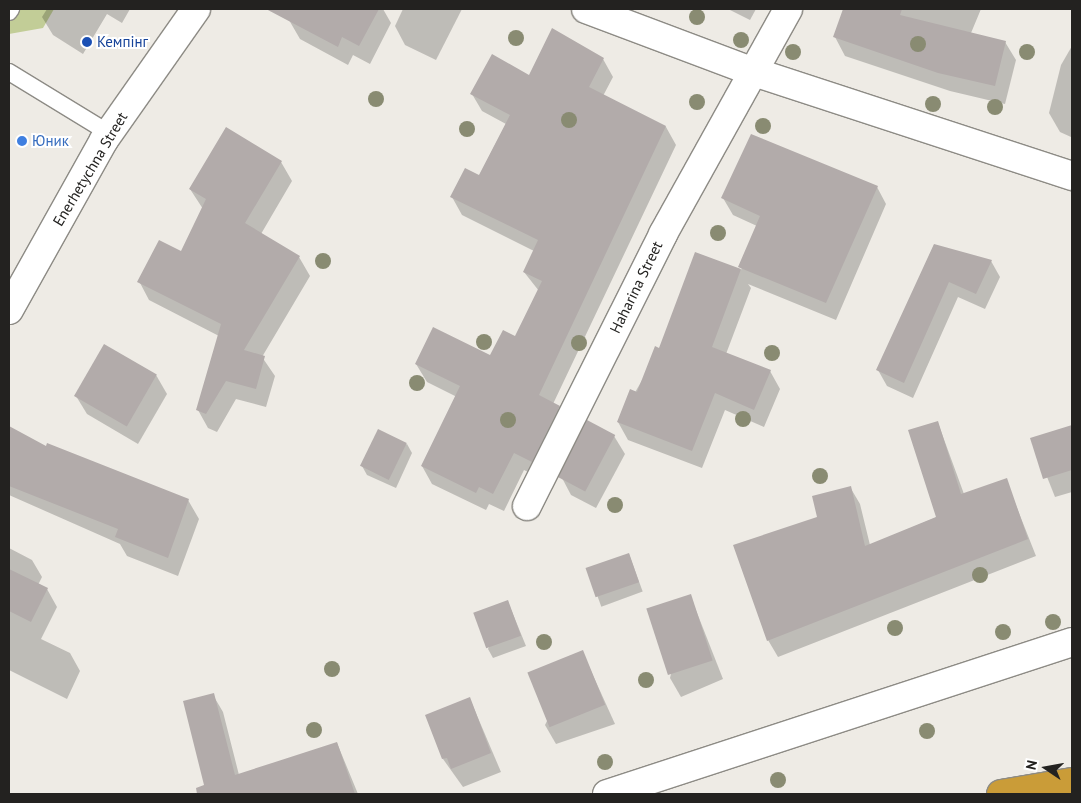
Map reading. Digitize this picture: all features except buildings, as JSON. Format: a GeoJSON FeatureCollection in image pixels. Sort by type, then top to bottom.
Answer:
{"type":"FeatureCollection","features":[{"type":"Feature","properties":{"kind":"highway"},"geometry":{"type":"LineString","coordinates":[[1002,794],[1065,779]]}},
{"type":"Feature","properties":{"kind":"street","name":"Enerhetychna Street"},"geometry":{"type":"LineString","coordinates":[[9,310],[108,133],[196,9]]}},
{"type":"Feature","properties":{"kind":"street"},"geometry":{"type":"LineString","coordinates":[[586,9],[751,71],[1072,176]]}},
{"type":"Feature","properties":{"kind":"street","name":"Haharina Street"},"geometry":{"type":"LineString","coordinates":[[527,506],[663,234],[751,71],[788,9]]}},
{"type":"Feature","properties":{"kind":"street"},"geometry":{"type":"LineString","coordinates":[[607,794],[1072,642]]}},
{"type":"Feature","properties":{"kind":"lane"},"geometry":{"type":"LineString","coordinates":[[9,72],[108,133]]}},
{"type":"Feature","properties":{"kind":"green space"},"geometry":{"type":"Polygon","coordinates":[[[9,9],[54,9],[43,28],[9,34],[9,9]]]}},
{"type":"Feature","properties":{"kind":"place","name":"Кемпінг"},"geometry":{"type":"Point","coordinates":[87,42]}},
{"type":"Feature","properties":{"kind":"place","name":"Юник"},"geometry":{"type":"Point","coordinates":[22,141]}}]}
